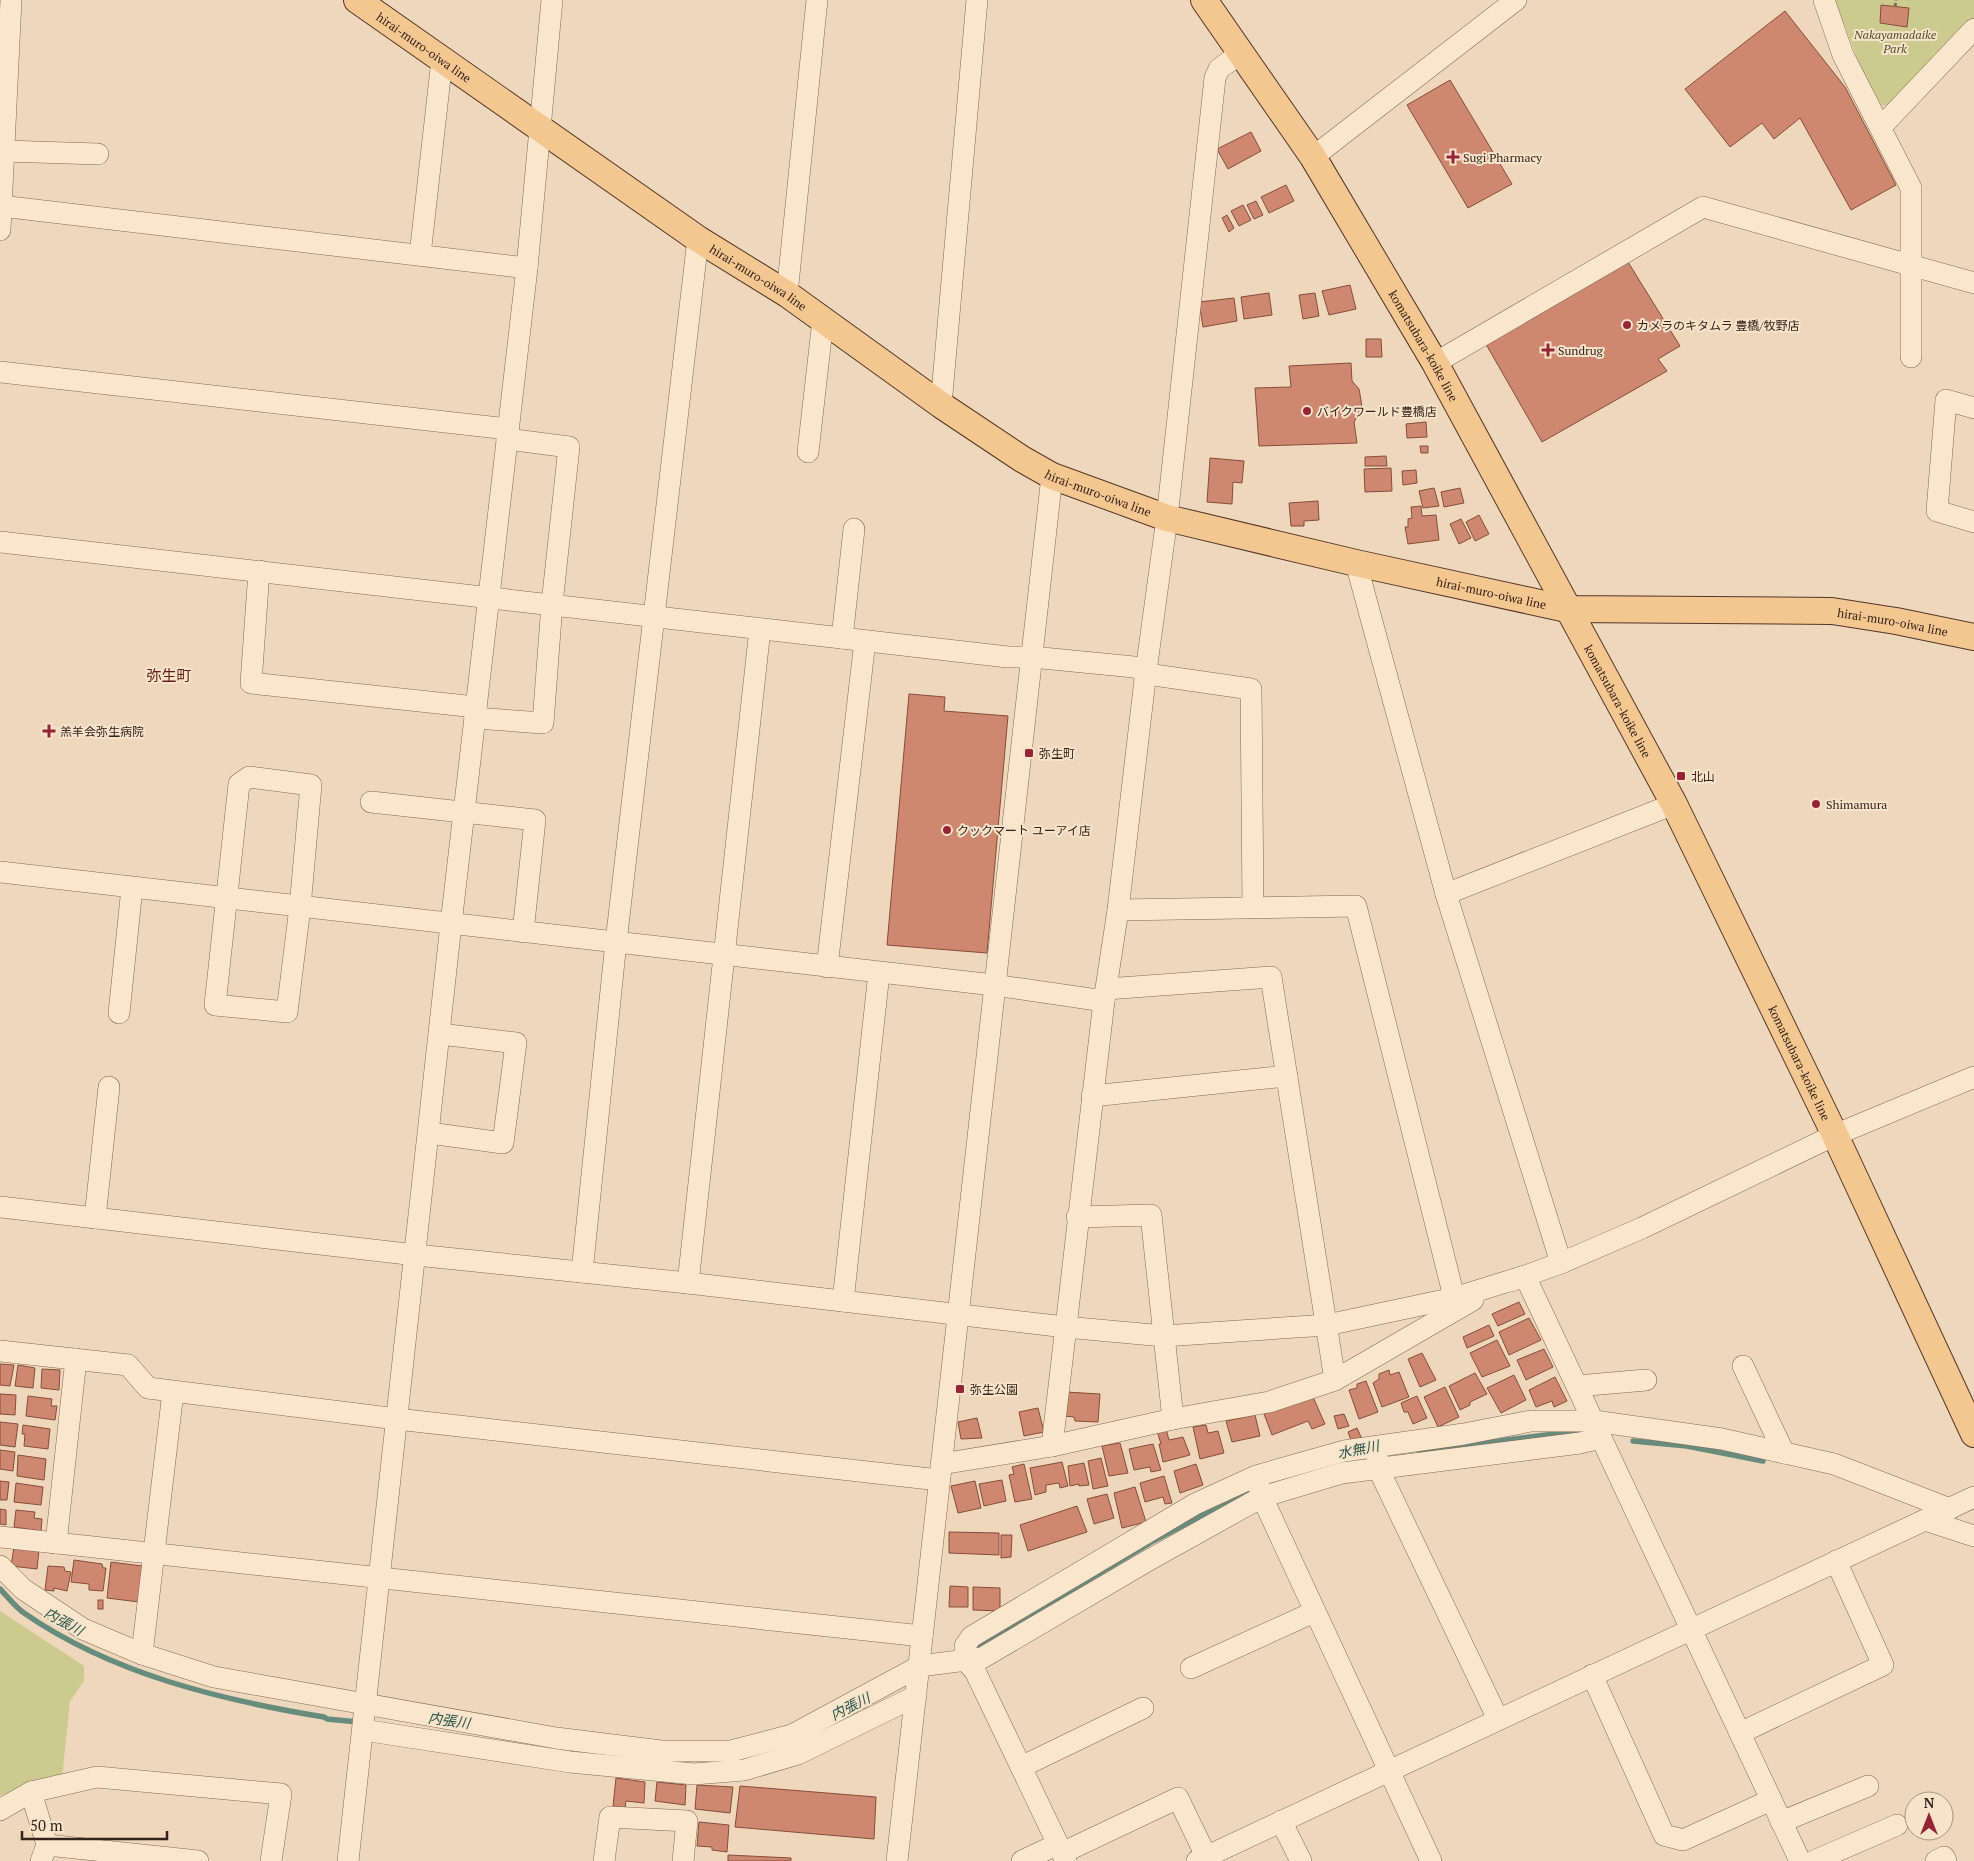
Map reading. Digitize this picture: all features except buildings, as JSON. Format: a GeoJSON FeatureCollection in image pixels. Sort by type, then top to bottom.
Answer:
{"type":"FeatureCollection","features":[{"type":"Feature","properties":{"kind":"main road","name":"hirai-muro-oiwa line"},"geometry":{"type":"LineString","coordinates":[[357,0],[698,239],[787,294],[941,405],[1022,459],[1052,476],[1167,518],[1356,563],[1567,609],[1832,612],[1896,621],[1974,637]]}},
{"type":"Feature","properties":{"kind":"main road","name":"komatsubara-koike line"},"geometry":{"type":"LineString","coordinates":[[1204,0],[1242,52],[1313,158],[1434,363],[1674,804],[1835,1135],[1974,1434]]}},
{"type":"Feature","properties":{"kind":"street"},"geometry":{"type":"LineString","coordinates":[[0,230],[11,0]]}},
{"type":"Feature","properties":{"kind":"street"},"geometry":{"type":"LineString","coordinates":[[348,1861],[527,268],[552,0]]}},
{"type":"Feature","properties":{"kind":"street"},"geometry":{"type":"LineString","coordinates":[[787,294],[817,0]]}},
{"type":"Feature","properties":{"kind":"street"},"geometry":{"type":"LineString","coordinates":[[941,405],[977,0]]}},
{"type":"Feature","properties":{"kind":"street"},"geometry":{"type":"LineString","coordinates":[[1313,158],[1516,0]]}},
{"type":"Feature","properties":{"kind":"street"},"geometry":{"type":"LineString","coordinates":[[1824,0],[1843,55],[1911,188],[1911,357]]}},
{"type":"Feature","properties":{"kind":"street"},"geometry":{"type":"LineString","coordinates":[[1881,127],[1974,30]]}},
{"type":"Feature","properties":{"kind":"street"},"geometry":{"type":"LineString","coordinates":[[1052,1446],[1077,1217],[1167,518],[1215,78],[1218,69],[1242,52]]}},
{"type":"Feature","properties":{"kind":"street"},"geometry":{"type":"LineString","coordinates":[[420,255],[442,60]]}},
{"type":"Feature","properties":{"kind":"street"},"geometry":{"type":"LineString","coordinates":[[4,151],[98,154]]}},
{"type":"Feature","properties":{"kind":"street"},"geometry":{"type":"LineString","coordinates":[[1,206],[527,268]]}},
{"type":"Feature","properties":{"kind":"street"},"geometry":{"type":"LineString","coordinates":[[1434,363],[1703,207],[1912,264],[1974,283]]}},
{"type":"Feature","properties":{"kind":"street"},"geometry":{"type":"LineString","coordinates":[[582,1272],[616,942],[698,239]]}},
{"type":"Feature","properties":{"kind":"street"},"geometry":{"type":"LineString","coordinates":[[808,452],[823,320]]}},
{"type":"Feature","properties":{"kind":"street"},"geometry":{"type":"LineString","coordinates":[[0,372],[507,434],[569,447],[552,604],[543,723],[251,683],[259,571]]}},
{"type":"Feature","properties":{"kind":"street"},"geometry":{"type":"LineString","coordinates":[[1974,408],[1946,400],[1937,511],[1974,522]]}},
{"type":"Feature","properties":{"kind":"street"},"geometry":{"type":"LineString","coordinates":[[897,1861],[1052,476]]}},
{"type":"Feature","properties":{"kind":"street"},"geometry":{"type":"LineString","coordinates":[[842,638],[854,529]]}},
{"type":"Feature","properties":{"kind":"street"},"geometry":{"type":"LineString","coordinates":[[0,542],[552,604],[760,630],[1008,657],[1032,657],[1134,667],[1154,675],[1251,689],[1253,908]]}},
{"type":"Feature","properties":{"kind":"street"},"geometry":{"type":"LineString","coordinates":[[1356,563],[1446,894],[1561,1262]]}},
{"type":"Feature","properties":{"kind":"street"},"geometry":{"type":"LineString","coordinates":[[688,1283],[760,630]]}},
{"type":"Feature","properties":{"kind":"street"},"geometry":{"type":"LineString","coordinates":[[827,967],[865,641]]}},
{"type":"Feature","properties":{"kind":"street"},"geometry":{"type":"LineString","coordinates":[[249,778],[311,785],[300,906],[287,1012],[214,1005],[226,898],[239,784],[249,778]]}},
{"type":"Feature","properties":{"kind":"street"},"geometry":{"type":"LineString","coordinates":[[371,802],[535,820],[523,932]]}},
{"type":"Feature","properties":{"kind":"street"},"geometry":{"type":"LineString","coordinates":[[1446,894],[1674,804]]}},
{"type":"Feature","properties":{"kind":"street"},"geometry":{"type":"LineString","coordinates":[[0,872],[994,986],[1105,995],[1271,978],[1335,1380]]}},
{"type":"Feature","properties":{"kind":"street"},"geometry":{"type":"LineString","coordinates":[[119,1013],[132,888]]}},
{"type":"Feature","properties":{"kind":"street"},"geometry":{"type":"LineString","coordinates":[[1118,910],[1356,906],[1456,1304]]}},
{"type":"Feature","properties":{"kind":"street"},"geometry":{"type":"LineString","coordinates":[[843,1301],[879,973]]}},
{"type":"Feature","properties":{"kind":"street"},"geometry":{"type":"LineString","coordinates":[[429,1134],[503,1143],[516,1043],[440,1034]]}},
{"type":"Feature","properties":{"kind":"street"},"geometry":{"type":"LineString","coordinates":[[1092,1096],[1287,1076]]}},
{"type":"Feature","properties":{"kind":"street"},"geometry":{"type":"LineString","coordinates":[[0,1351],[128,1365],[148,1388],[174,1392],[397,1419],[940,1472],[1173,1419],[1269,1402],[1335,1380],[1456,1304],[1642,1228],[1835,1135],[1974,1076]]}},
{"type":"Feature","properties":{"kind":"street"},"geometry":{"type":"LineString","coordinates":[[95,1218],[109,1087]]}},
{"type":"Feature","properties":{"kind":"street"},"geometry":{"type":"LineString","coordinates":[[0,1207],[416,1255],[688,1283],[1064,1327],[1164,1336],[1327,1326],[1456,1304]]}},
{"type":"Feature","properties":{"kind":"street"},"geometry":{"type":"LineString","coordinates":[[1077,1217],[1152,1215],[1173,1419]]}},
{"type":"Feature","properties":{"kind":"street"},"geometry":{"type":"LineString","coordinates":[[1525,1276],[1800,1861]]}},
{"type":"Feature","properties":{"kind":"street"},"geometry":{"type":"LineString","coordinates":[[56,1543],[76,1359]]}},
{"type":"Feature","properties":{"kind":"street"},"geometry":{"type":"LineString","coordinates":[[1743,1366],[1784,1453]]}},
{"type":"Feature","properties":{"kind":"street"},"geometry":{"type":"LineString","coordinates":[[1577,1386],[1646,1380]]}},
{"type":"Feature","properties":{"kind":"street"},"geometry":{"type":"LineString","coordinates":[[142,1654],[174,1392]]}},
{"type":"Feature","properties":{"kind":"street"},"geometry":{"type":"LineString","coordinates":[[364,1718],[661,1751],[731,1751],[792,1735],[920,1666],[982,1658],[1149,1560],[1262,1497],[1342,1473],[1378,1457],[1464,1434],[1531,1421],[1597,1430],[1722,1439],[1834,1464],[1950,1509]]}},
{"type":"Feature","properties":{"kind":"street"},"geometry":{"type":"LineString","coordinates":[[1062,1853],[975,1671],[965,1660],[965,1646],[971,1637],[1195,1504],[1256,1476],[1344,1451],[1378,1457]]}},
{"type":"Feature","properties":{"kind":"street"},"geometry":{"type":"LineString","coordinates":[[1378,1457],[1498,1719]]}},
{"type":"Feature","properties":{"kind":"street"},"geometry":{"type":"LineString","coordinates":[[1256,1476],[1262,1497],[1314,1612],[1431,1861]]}},
{"type":"Feature","properties":{"kind":"street"},"geometry":{"type":"LineString","coordinates":[[1022,1861],[1062,1853],[1178,1798],[1202,1859],[1950,1509],[1974,1496]]}},
{"type":"Feature","properties":{"kind":"street"},"geometry":{"type":"LineString","coordinates":[[1925,1520],[1974,1536]]}},
{"type":"Feature","properties":{"kind":"street"},"geometry":{"type":"LineString","coordinates":[[0,1537],[922,1636]]}},
{"type":"Feature","properties":{"kind":"street"},"geometry":{"type":"LineString","coordinates":[[1740,1733],[1883,1664],[1836,1562]]}},
{"type":"Feature","properties":{"kind":"street"},"geometry":{"type":"LineString","coordinates":[[0,1566],[23,1589],[83,1629],[142,1654],[214,1677],[364,1718],[570,1762],[694,1774],[744,1770],[798,1754],[916,1696]]}},
{"type":"Feature","properties":{"kind":"street"},"geometry":{"type":"LineString","coordinates":[[1191,1668],[1314,1612]]}},
{"type":"Feature","properties":{"kind":"street"},"geometry":{"type":"LineString","coordinates":[[1592,1675],[1664,1835],[1683,1840],[1771,1800]]}},
{"type":"Feature","properties":{"kind":"street"},"geometry":{"type":"LineString","coordinates":[[1021,1767],[1143,1708]]}},
{"type":"Feature","properties":{"kind":"street"},"geometry":{"type":"LineString","coordinates":[[0,1810],[31,1792],[97,1777],[281,1794],[271,1861]]}},
{"type":"Feature","properties":{"kind":"street"},"geometry":{"type":"LineString","coordinates":[[1782,1822],[1868,1786]]}},
{"type":"Feature","properties":{"kind":"street"},"geometry":{"type":"LineString","coordinates":[[31,1792],[44,1853],[198,1861]]}},
{"type":"Feature","properties":{"kind":"street"},"geometry":{"type":"LineString","coordinates":[[604,1861],[610,1817],[687,1822],[683,1861]]}},
{"type":"Feature","properties":{"kind":"street"},"geometry":{"type":"LineString","coordinates":[[1281,1821],[1301,1861]]}},
{"type":"Feature","properties":{"kind":"street"},"geometry":{"type":"LineString","coordinates":[[1814,1861],[1897,1825]]}},
{"type":"Feature","properties":{"kind":"street"},"geometry":{"type":"LineString","coordinates":[[1936,1861],[1944,1858],[1946,1861]]}},
{"type":"Feature","properties":{"kind":"path"},"geometry":{"type":"LineString","coordinates":[[1895,7],[1896,0]]}},
{"type":"Feature","properties":{"kind":"green space","name":"Nakayamadaike Park"},"geometry":{"type":"Polygon","coordinates":[[[1835,0],[1974,0],[1974,17],[1890,106],[1881,105],[1859,63],[1835,0]]]}},
{"type":"Feature","properties":{"kind":"green space"},"geometry":{"type":"Polygon","coordinates":[[[0,1611],[84,1666],[84,1681],[70,1701],[62,1778],[39,1781],[0,1796],[0,1611]]]}},
{"type":"Feature","properties":{"kind":"waterway","name":"水無川"},"geometry":{"type":"LineString","coordinates":[[1419,1451],[1578,1431]]}},
{"type":"Feature","properties":{"kind":"waterway","name":"水無川"},"geometry":{"type":"LineString","coordinates":[[1633,1441],[1687,1446],[1763,1461]]}},
{"type":"Feature","properties":{"kind":"waterway","name":"内張川"},"geometry":{"type":"LineString","coordinates":[[974,1650],[1153,1541],[1238,1497],[1252,1492]]}},
{"type":"Feature","properties":{"kind":"waterway","name":"内張川"},"geometry":{"type":"LineString","coordinates":[[0,1589],[21,1611],[58,1634],[94,1653],[130,1668],[168,1682],[207,1693],[327,1719],[358,1722]]}},
{"type":"Feature","properties":{"kind":"place","name":"Sugi Pharmacy"},"geometry":{"type":"Point","coordinates":[1453,157]}},
{"type":"Feature","properties":{"kind":"place","name":"カメラのキタムラ 豊橋/牧野店"},"geometry":{"type":"Point","coordinates":[1627,325]}},
{"type":"Feature","properties":{"kind":"place","name":"Sundrug"},"geometry":{"type":"Point","coordinates":[1548,350]}},
{"type":"Feature","properties":{"kind":"place","name":"バイクワールド豊橋店"},"geometry":{"type":"Point","coordinates":[1307,411]}},
{"type":"Feature","properties":{"kind":"place","name":"羔羊会弥生病院"},"geometry":{"type":"Point","coordinates":[49,731]}},
{"type":"Feature","properties":{"kind":"place","name":"弥生町"},"geometry":{"type":"Point","coordinates":[1029,753]}},
{"type":"Feature","properties":{"kind":"place","name":"北山"},"geometry":{"type":"Point","coordinates":[1681,776]}},
{"type":"Feature","properties":{"kind":"place","name":"Shimamura"},"geometry":{"type":"Point","coordinates":[1816,804]}},
{"type":"Feature","properties":{"kind":"place","name":"クックマート ユーアイ店"},"geometry":{"type":"Point","coordinates":[947,830]}},
{"type":"Feature","properties":{"kind":"place","name":"弥生公園"},"geometry":{"type":"Point","coordinates":[960,1389]}},
{"type":"Feature","properties":{"kind":"district","name":"弥生町"},"geometry":{"type":"Point","coordinates":[169,675]}}]}
